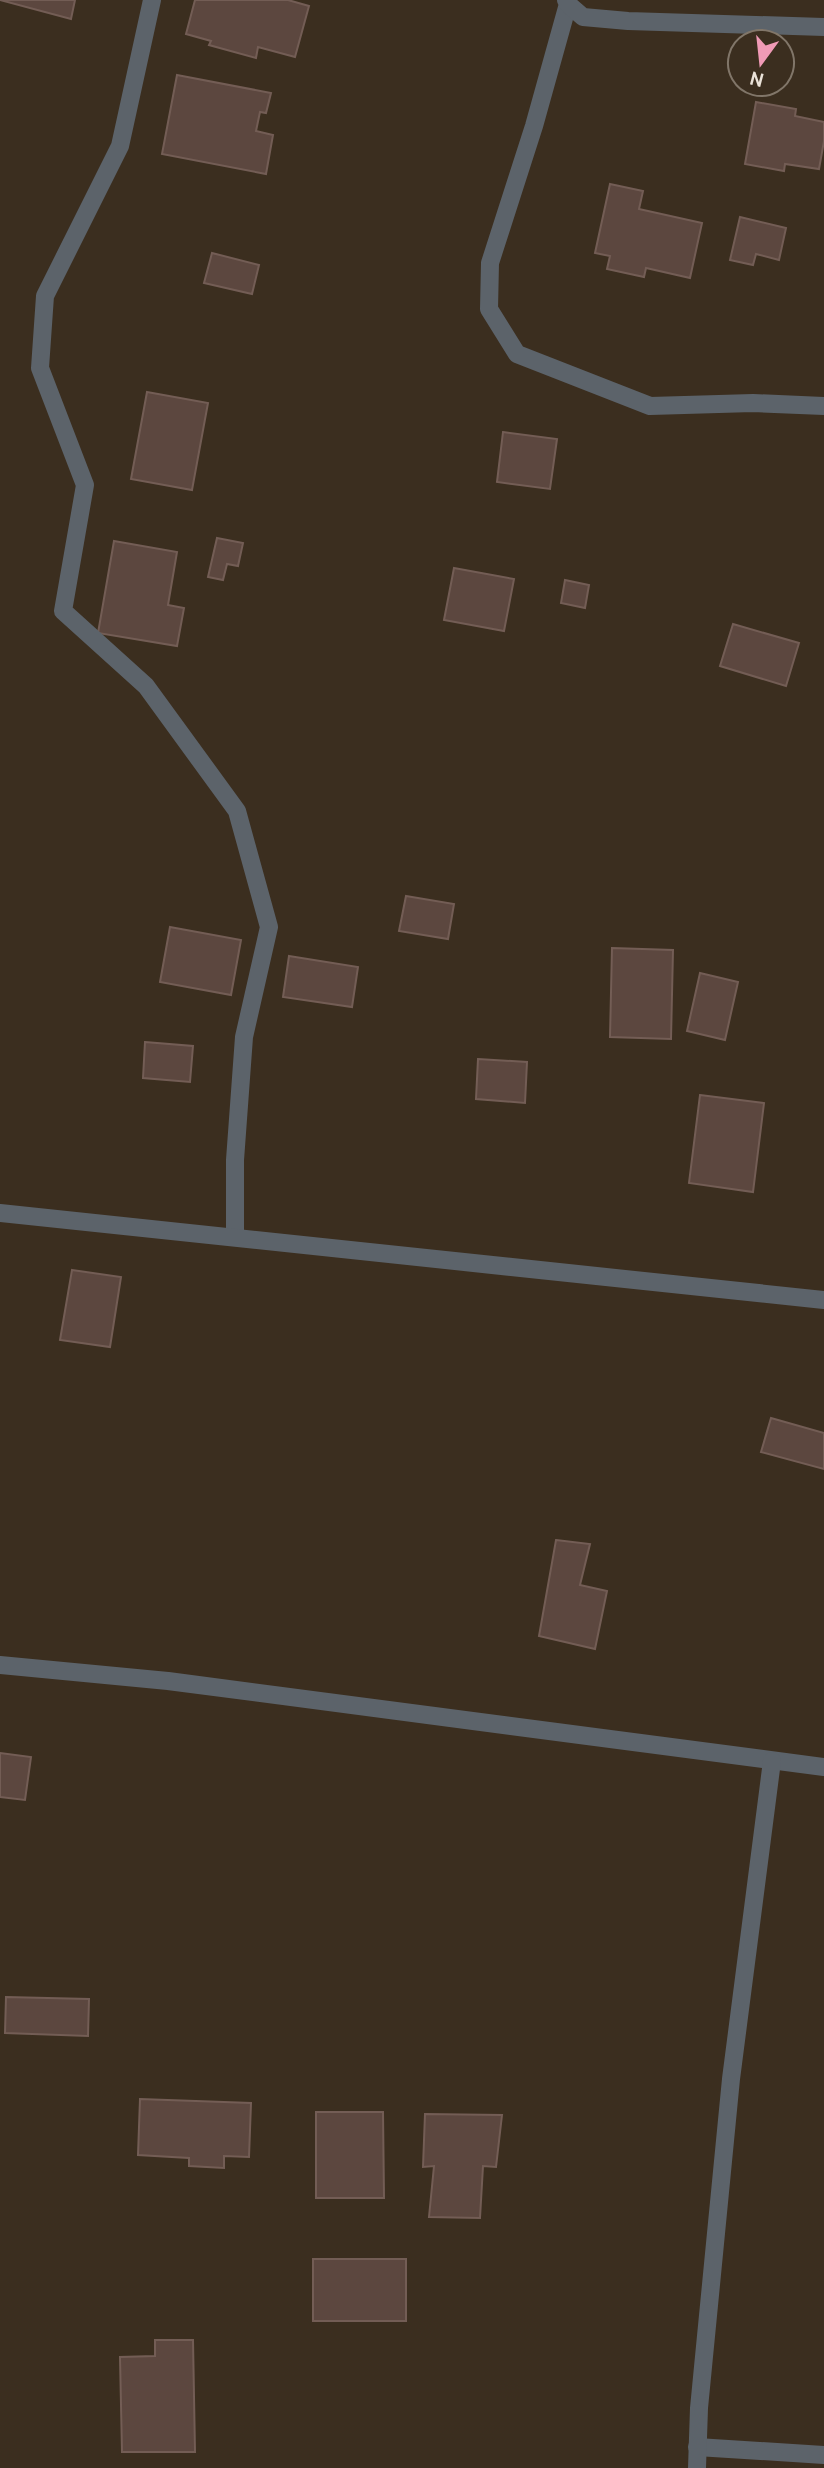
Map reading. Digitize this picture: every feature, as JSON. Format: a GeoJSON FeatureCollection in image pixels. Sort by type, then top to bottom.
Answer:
{"type":"FeatureCollection","features":[{"type":"Feature","properties":{"kind":"street"},"geometry":{"type":"LineString","coordinates":[[152,0],[120,145],[46,296],[40,368],[85,485],[63,611],[146,686],[237,811],[269,927],[244,1037],[235,1160],[235,1237]]}},
{"type":"Feature","properties":{"kind":"street"},"geometry":{"type":"LineString","coordinates":[[824,27],[628,21],[583,17],[567,2],[534,126],[490,263],[489,309],[517,354],[650,405],[753,403],[824,406]]}},
{"type":"Feature","properties":{"kind":"street"},"geometry":{"type":"LineString","coordinates":[[0,1213],[824,1300]]}},
{"type":"Feature","properties":{"kind":"street"},"geometry":{"type":"LineString","coordinates":[[0,1665],[168,1681],[824,1767]]}},
{"type":"Feature","properties":{"kind":"street"},"geometry":{"type":"LineString","coordinates":[[697,2468],[731,2079],[772,1761]]}},
{"type":"Feature","properties":{"kind":"street"},"geometry":{"type":"LineString","coordinates":[[697,2447],[824,2455]]}},
{"type":"Feature","properties":{"kind":"building"},"geometry":{"type":"Polygon","coordinates":[[[0,0],[75,0],[71,19],[0,0]]]}},
{"type":"Feature","properties":{"kind":"building"},"geometry":{"type":"Polygon","coordinates":[[[195,0],[288,0],[309,6],[295,57],[258,47],[256,58],[209,45],[211,41],[186,34],[195,0]]]}},
{"type":"Feature","properties":{"kind":"building"},"geometry":{"type":"Polygon","coordinates":[[[177,75],[271,93],[266,113],[260,112],[256,131],[273,135],[266,174],[162,154],[177,75]]]}},
{"type":"Feature","properties":{"kind":"building"},"geometry":{"type":"Polygon","coordinates":[[[756,102],[796,109],[795,116],[824,122],[819,169],[785,164],[784,171],[745,164],[756,102]]]}},
{"type":"Feature","properties":{"kind":"building"},"geometry":{"type":"Polygon","coordinates":[[[610,184],[643,191],[639,209],[702,223],[690,278],[646,268],[644,277],[607,269],[610,256],[595,253],[610,184]]]}},
{"type":"Feature","properties":{"kind":"building"},"geometry":{"type":"Polygon","coordinates":[[[740,217],[786,228],[779,260],[756,254],[753,265],[730,260],[740,217]]]}},
{"type":"Feature","properties":{"kind":"building"},"geometry":{"type":"Polygon","coordinates":[[[212,253],[259,265],[252,294],[204,283],[212,253]]]}},
{"type":"Feature","properties":{"kind":"building"},"geometry":{"type":"Polygon","coordinates":[[[147,392],[208,403],[192,490],[131,479],[147,392]]]}},
{"type":"Feature","properties":{"kind":"building"},"geometry":{"type":"Polygon","coordinates":[[[503,432],[557,439],[550,489],[497,482],[503,432]]]}},
{"type":"Feature","properties":{"kind":"building"},"geometry":{"type":"Polygon","coordinates":[[[217,538],[243,543],[238,566],[227,564],[223,580],[208,577],[217,538]]]}},
{"type":"Feature","properties":{"kind":"building"},"geometry":{"type":"Polygon","coordinates":[[[114,541],[177,552],[168,605],[184,608],[177,646],[98,633],[114,541]]]}},
{"type":"Feature","properties":{"kind":"building"},"geometry":{"type":"Polygon","coordinates":[[[454,568],[514,579],[504,631],[444,620],[454,568]]]}},
{"type":"Feature","properties":{"kind":"building"},"geometry":{"type":"Polygon","coordinates":[[[565,580],[589,585],[585,608],[561,603],[565,580]]]}},
{"type":"Feature","properties":{"kind":"building"},"geometry":{"type":"Polygon","coordinates":[[[733,624],[799,643],[786,686],[720,666],[733,624]]]}},
{"type":"Feature","properties":{"kind":"building"},"geometry":{"type":"Polygon","coordinates":[[[406,896],[454,904],[448,939],[399,931],[406,896]]]}},
{"type":"Feature","properties":{"kind":"building"},"geometry":{"type":"Polygon","coordinates":[[[170,927],[241,940],[231,995],[160,982],[170,927]]]}},
{"type":"Feature","properties":{"kind":"building"},"geometry":{"type":"Polygon","coordinates":[[[612,948],[673,950],[671,1039],[610,1037],[612,948]]]}},
{"type":"Feature","properties":{"kind":"building"},"geometry":{"type":"Polygon","coordinates":[[[289,956],[358,967],[352,1007],[283,997],[289,956]]]}},
{"type":"Feature","properties":{"kind":"building"},"geometry":{"type":"Polygon","coordinates":[[[700,973],[738,982],[725,1040],[687,1031],[700,973]]]}},
{"type":"Feature","properties":{"kind":"building"},"geometry":{"type":"Polygon","coordinates":[[[145,1042],[193,1046],[190,1082],[143,1078],[145,1042]]]}},
{"type":"Feature","properties":{"kind":"building"},"geometry":{"type":"Polygon","coordinates":[[[478,1059],[527,1062],[525,1103],[476,1099],[478,1059]]]}},
{"type":"Feature","properties":{"kind":"building"},"geometry":{"type":"Polygon","coordinates":[[[700,1095],[764,1103],[753,1192],[689,1183],[700,1095]]]}},
{"type":"Feature","properties":{"kind":"building"},"geometry":{"type":"Polygon","coordinates":[[[72,1270],[121,1277],[110,1347],[60,1340],[72,1270]]]}},
{"type":"Feature","properties":{"kind":"building"},"geometry":{"type":"Polygon","coordinates":[[[771,1418],[824,1433],[824,1469],[761,1452],[771,1418]]]}},
{"type":"Feature","properties":{"kind":"building"},"geometry":{"type":"Polygon","coordinates":[[[556,1540],[590,1544],[580,1585],[607,1591],[595,1649],[539,1636],[556,1540]]]}},
{"type":"Feature","properties":{"kind":"building"},"geometry":{"type":"Polygon","coordinates":[[[0,1753],[31,1757],[25,1800],[0,1797],[0,1753]]]}},
{"type":"Feature","properties":{"kind":"building"},"geometry":{"type":"Polygon","coordinates":[[[6,1997],[89,1999],[88,2036],[5,2033],[6,1997]]]}},
{"type":"Feature","properties":{"kind":"building"},"geometry":{"type":"Polygon","coordinates":[[[140,2099],[251,2103],[249,2157],[224,2156],[224,2168],[189,2166],[189,2158],[138,2155],[140,2099]]]}},
{"type":"Feature","properties":{"kind":"building"},"geometry":{"type":"Polygon","coordinates":[[[316,2112],[383,2112],[384,2198],[316,2198],[316,2112]]]}},
{"type":"Feature","properties":{"kind":"building"},"geometry":{"type":"Polygon","coordinates":[[[425,2114],[502,2115],[496,2167],[483,2166],[480,2218],[429,2217],[434,2166],[423,2167],[425,2114]]]}},
{"type":"Feature","properties":{"kind":"building"},"geometry":{"type":"Polygon","coordinates":[[[313,2259],[406,2259],[406,2321],[313,2321],[313,2259]]]}},
{"type":"Feature","properties":{"kind":"building"},"geometry":{"type":"Polygon","coordinates":[[[155,2340],[193,2340],[195,2452],[122,2452],[120,2357],[155,2356],[155,2340]]]}}]}
